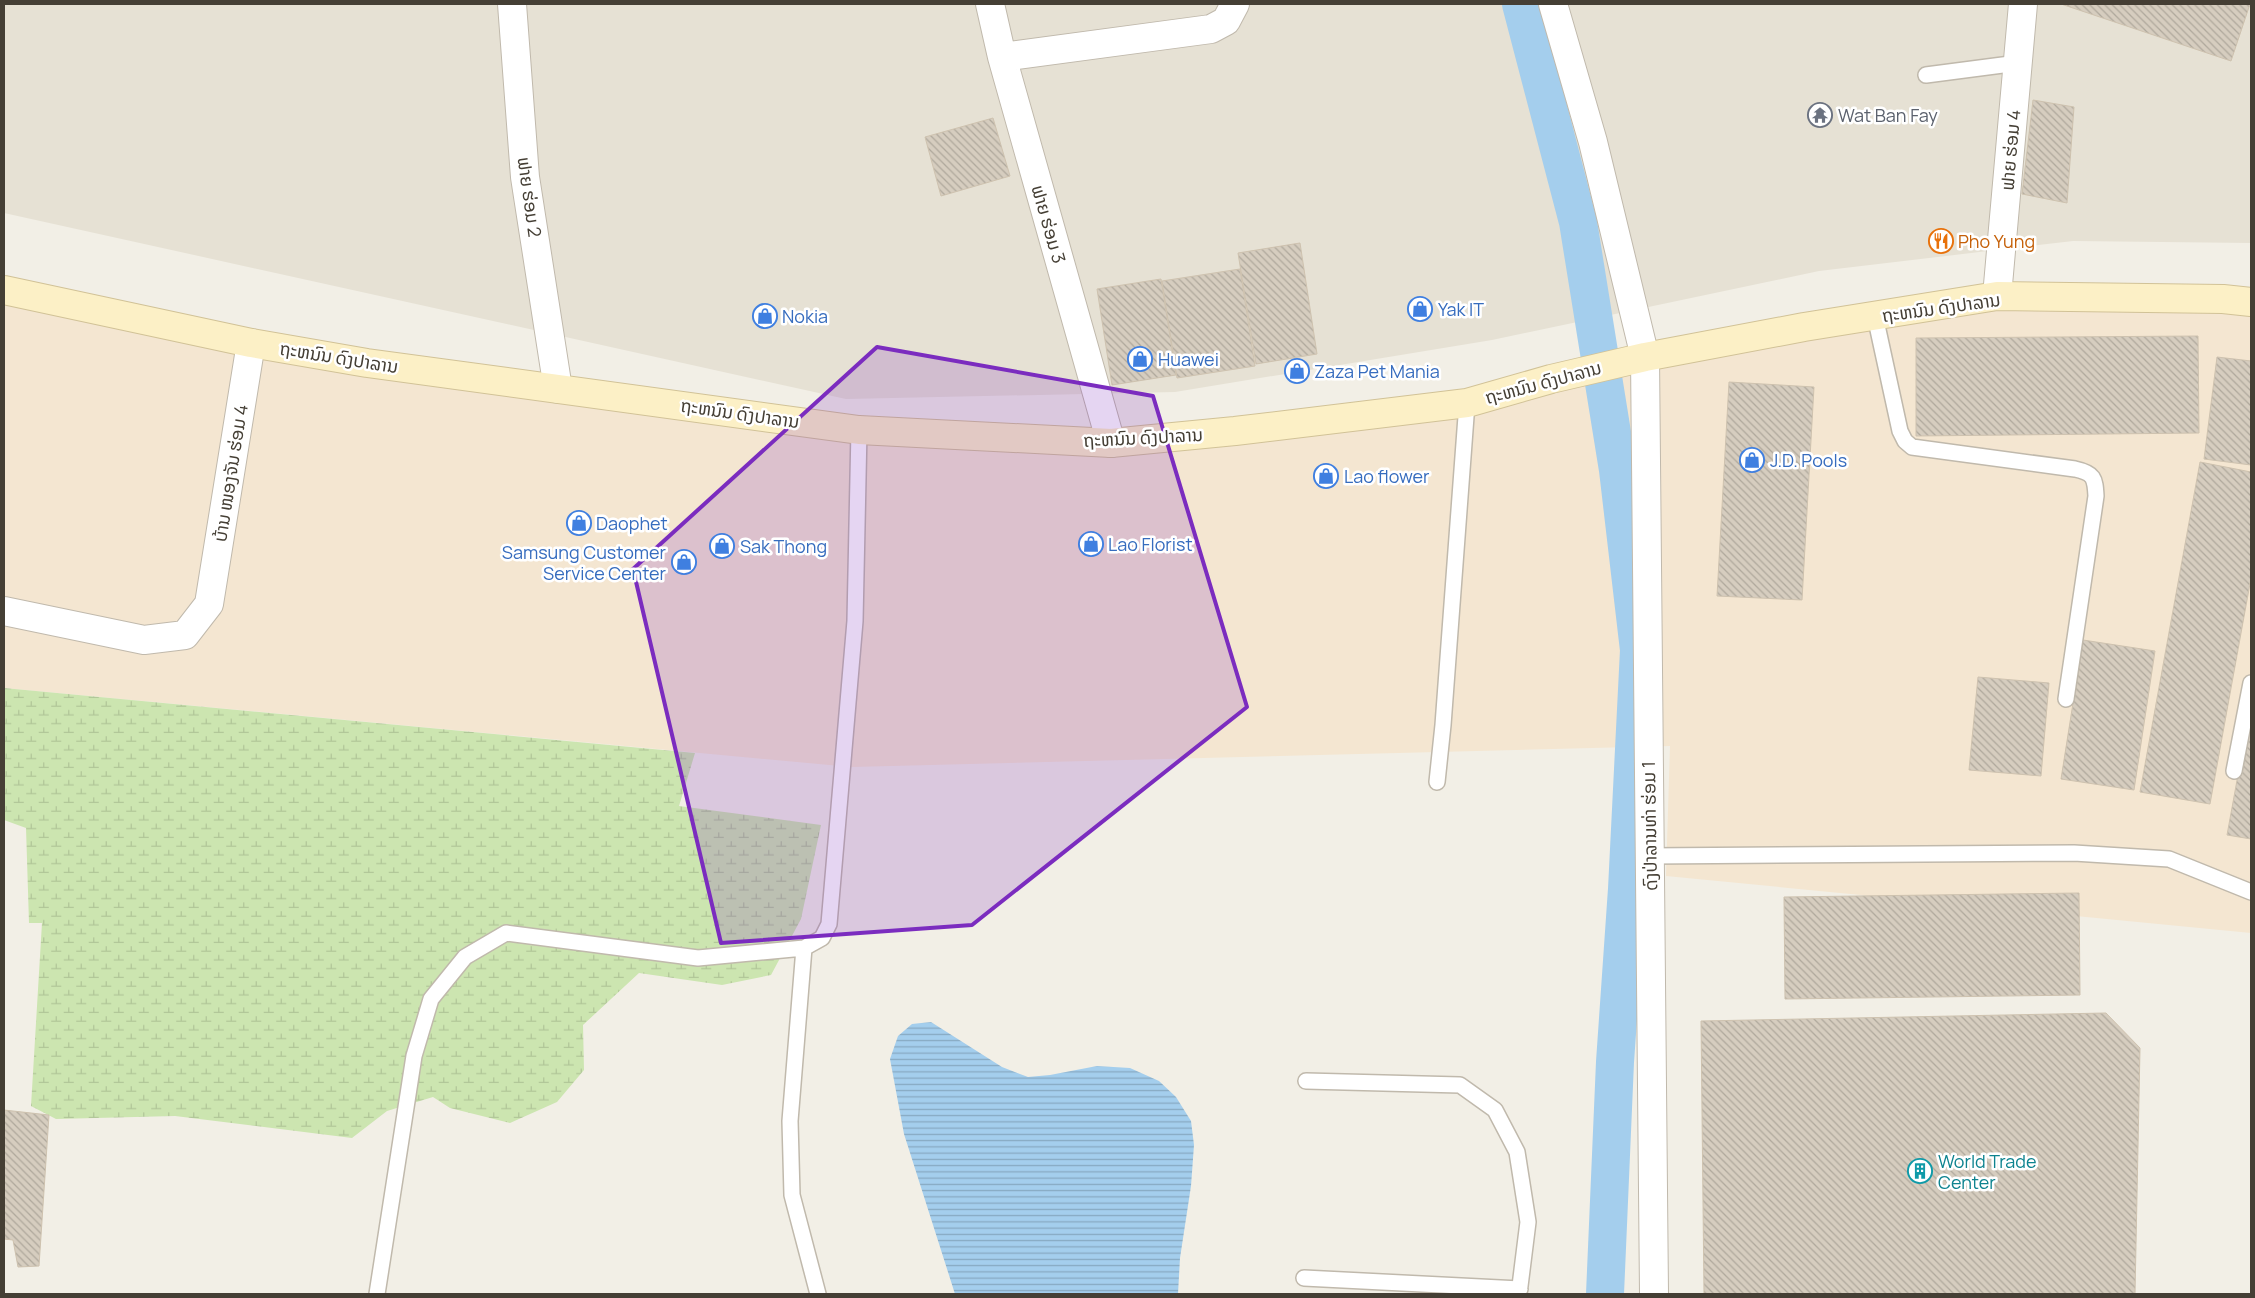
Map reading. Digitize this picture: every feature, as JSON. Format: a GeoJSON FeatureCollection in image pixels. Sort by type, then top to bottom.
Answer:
{"type":"FeatureCollection","features":[{"type":"Feature","properties":{"kind":"street","name":"ຟາຍ ຮ່ອມ 2"},"geometry":{"type":"LineString","coordinates":[[512,4],[525,177],[558,389]]}},
{"type":"Feature","properties":{"kind":"street","name":"ຟາຍ ຮ່ອມ 3"},"geometry":{"type":"LineString","coordinates":[[990,4],[1002,57],[1111,443]]}},
{"type":"Feature","properties":{"kind":"street"},"geometry":{"type":"LineString","coordinates":[[1002,57],[1211,29],[1226,21],[1234,4]]}},
{"type":"Feature","properties":{"kind":"street","name":"ດົງປ່າລານທ່າ ຮ່ອມ 1"},"geometry":{"type":"LineString","coordinates":[[1553,4],[1593,142],[1645,357],[1654,1294]]}},
{"type":"Feature","properties":{"kind":"street","name":"ຟາຍ ຮ່ອມ 4"},"geometry":{"type":"LineString","coordinates":[[1997,296],[2023,4]]}},
{"type":"Feature","properties":{"kind":"street","name":"ຖະຫນົນ ດົງປາລານ"},"geometry":{"type":"LineString","coordinates":[[4,290],[251,342],[367,363],[859,430],[1111,443],[1235,431],[1467,402],[1550,379],[1645,357],[1997,296],[2251,302]]}},
{"type":"Feature","properties":{"kind":"street","name":"ບ້ານ ໜອງຈັນ ຮ່ອມ 4"},"geometry":{"type":"LineString","coordinates":[[4,611],[144,640],[185,636],[209,604],[251,342]]}},
{"type":"Feature","properties":{"kind":"lane"},"geometry":{"type":"LineString","coordinates":[[1926,75],[2018,63]]}},
{"type":"Feature","properties":{"kind":"lane"},"geometry":{"type":"LineString","coordinates":[[1875,316],[1900,431],[1905,441],[1912,448],[2076,469],[2088,472],[2096,480],[2096,496],[2066,699]]}},
{"type":"Feature","properties":{"kind":"lane"},"geometry":{"type":"LineString","coordinates":[[1437,782],[1467,402]]}},
{"type":"Feature","properties":{"kind":"lane"},"geometry":{"type":"LineString","coordinates":[[377,1294],[414,1056],[431,999],[465,957],[506,933],[698,958],[804,948],[822,938],[829,924],[855,621],[859,430]]}},
{"type":"Feature","properties":{"kind":"lane"},"geometry":{"type":"LineString","coordinates":[[2234,771],[2251,682]]}},
{"type":"Feature","properties":{"kind":"lane"},"geometry":{"type":"LineString","coordinates":[[1650,856],[2074,853],[2169,859],[2251,892]]}},
{"type":"Feature","properties":{"kind":"lane"},"geometry":{"type":"LineString","coordinates":[[804,948],[790,1122],[792,1195],[818,1294]]}},
{"type":"Feature","properties":{"kind":"lane"},"geometry":{"type":"LineString","coordinates":[[1304,1278],[1520,1292],[1528,1222],[1517,1152],[1494,1110],[1460,1085],[1306,1081]]}},
{"type":"Feature","properties":{"kind":"highlighted area"},"geometry":{"type":"Polygon","coordinates":[[[877,347],[1153,396],[1247,707],[972,925],[721,943],[633,569],[877,347]]]}},
{"type":"Feature","properties":{"kind":"shaded area"},"geometry":{"type":"Polygon","coordinates":[[[4,4],[2251,4],[2251,243],[2073,241],[1819,271],[1492,340],[1175,392],[846,399],[4,213],[4,4]]]}},
{"type":"Feature","properties":{"kind":"shaded area"},"geometry":{"type":"Polygon","coordinates":[[[2251,291],[2251,933],[1666,876],[1670,746],[851,767],[4,688],[4,297],[834,426],[1124,442],[1688,362],[1794,314],[1902,303],[2251,291]]]}},
{"type":"Feature","properties":{"kind":"green space"},"geometry":{"type":"Polygon","coordinates":[[[4,688],[695,753],[679,806],[821,825],[801,919],[771,975],[722,985],[639,973],[583,1025],[584,1070],[557,1102],[510,1123],[450,1108],[433,1097],[387,1111],[352,1138],[175,1116],[56,1119],[31,1106],[42,923],[29,923],[26,828],[4,820],[4,688]]]}},
{"type":"Feature","properties":{"kind":"water"},"geometry":{"type":"Polygon","coordinates":[[[931,1022],[1002,1067],[1028,1077],[1097,1066],[1130,1068],[1159,1081],[1176,1097],[1191,1121],[1194,1145],[1191,1186],[1180,1258],[1178,1294],[955,1294],[904,1134],[890,1059],[898,1036],[912,1024],[931,1022]]]}},
{"type":"Feature","properties":{"kind":"building"},"geometry":{"type":"Polygon","coordinates":[[[2061,4],[2250,4],[2231,61],[2061,4]]]}},
{"type":"Feature","properties":{"kind":"building"},"geometry":{"type":"Polygon","coordinates":[[[2033,100],[2074,107],[2067,203],[2022,194],[2033,100]]]}},
{"type":"Feature","properties":{"kind":"building"},"geometry":{"type":"Polygon","coordinates":[[[993,118],[1010,176],[941,196],[925,137],[993,118]]]}},
{"type":"Feature","properties":{"kind":"building"},"geometry":{"type":"Polygon","coordinates":[[[1300,243],[1317,354],[1256,364],[1238,253],[1300,243]]]}},
{"type":"Feature","properties":{"kind":"building"},"geometry":{"type":"Polygon","coordinates":[[[1240,269],[1255,366],[1177,378],[1162,281],[1240,269]]]}},
{"type":"Feature","properties":{"kind":"building"},"geometry":{"type":"Polygon","coordinates":[[[1161,279],[1176,375],[1112,385],[1097,289],[1161,279]]]}},
{"type":"Feature","properties":{"kind":"building"},"geometry":{"type":"Polygon","coordinates":[[[2198,336],[2199,433],[1916,436],[1916,338],[2198,336]]]}},
{"type":"Feature","properties":{"kind":"building"},"geometry":{"type":"Polygon","coordinates":[[[2217,357],[2251,361],[2251,465],[2204,459],[2217,357]]]}},
{"type":"Feature","properties":{"kind":"building"},"geometry":{"type":"Polygon","coordinates":[[[1729,382],[1814,387],[1802,600],[1717,596],[1729,382]]]}},
{"type":"Feature","properties":{"kind":"building"},"geometry":{"type":"Polygon","coordinates":[[[2200,462],[2251,472],[2251,578],[2210,804],[2140,792],[2200,462]]]}},
{"type":"Feature","properties":{"kind":"building"},"geometry":{"type":"Polygon","coordinates":[[[2083,640],[2155,651],[2134,790],[2061,779],[2083,640]]]}},
{"type":"Feature","properties":{"kind":"building"},"geometry":{"type":"Polygon","coordinates":[[[1978,677],[2049,683],[2041,776],[1969,770],[1978,677]]]}},
{"type":"Feature","properties":{"kind":"building"},"geometry":{"type":"Polygon","coordinates":[[[2251,704],[2251,839],[2227,835],[2251,704]]]}},
{"type":"Feature","properties":{"kind":"building"},"geometry":{"type":"Polygon","coordinates":[[[2079,893],[2080,995],[1785,999],[1784,897],[2079,893]]]}},
{"type":"Feature","properties":{"kind":"building","name":"World Trade Center"},"geometry":{"type":"Polygon","coordinates":[[[2106,1013],[2140,1048],[2135,1294],[1704,1294],[1701,1021],[2106,1013]]]}},
{"type":"Feature","properties":{"kind":"building"},"geometry":{"type":"Polygon","coordinates":[[[4,1110],[49,1115],[39,1266],[18,1267],[13,1240],[4,1239],[4,1110]]]}},
{"type":"Feature","properties":{"kind":"waterway"},"geometry":{"type":"LineString","coordinates":[[1521,4],[1578,222],[1618,470],[1639,650],[1627,889],[1615,1062],[1605,1294]]}},
{"type":"Feature","properties":{"kind":"place","name":"Wat Ban Fay"},"geometry":{"type":"Point","coordinates":[1820,115]}},
{"type":"Feature","properties":{"kind":"place","name":"Pho Yung"},"geometry":{"type":"Point","coordinates":[1941,241]}},
{"type":"Feature","properties":{"kind":"place","name":"Yak IT"},"geometry":{"type":"Point","coordinates":[1420,309]}},
{"type":"Feature","properties":{"kind":"place","name":"Nokia"},"geometry":{"type":"Point","coordinates":[765,316]}},
{"type":"Feature","properties":{"kind":"place","name":"Huawei"},"geometry":{"type":"Point","coordinates":[1140,359]}},
{"type":"Feature","properties":{"kind":"place","name":"Zaza Pet Mania"},"geometry":{"type":"Point","coordinates":[1297,371]}},
{"type":"Feature","properties":{"kind":"place","name":"J.D. Pools"},"geometry":{"type":"Point","coordinates":[1752,460]}},
{"type":"Feature","properties":{"kind":"place","name":"Lao flower"},"geometry":{"type":"Point","coordinates":[1326,476]}},
{"type":"Feature","properties":{"kind":"place","name":"Daophet"},"geometry":{"type":"Point","coordinates":[579,523]}},
{"type":"Feature","properties":{"kind":"place","name":"Lao Florist"},"geometry":{"type":"Point","coordinates":[1091,544]}},
{"type":"Feature","properties":{"kind":"place","name":"Sak Thong"},"geometry":{"type":"Point","coordinates":[722,546]}},
{"type":"Feature","properties":{"kind":"place","name":"Samsung Customer Service Center"},"geometry":{"type":"Point","coordinates":[684,562]}},
{"type":"Feature","properties":{"kind":"place","name":"World Trade Center"},"geometry":{"type":"Point","coordinates":[1920,1171]}}]}
